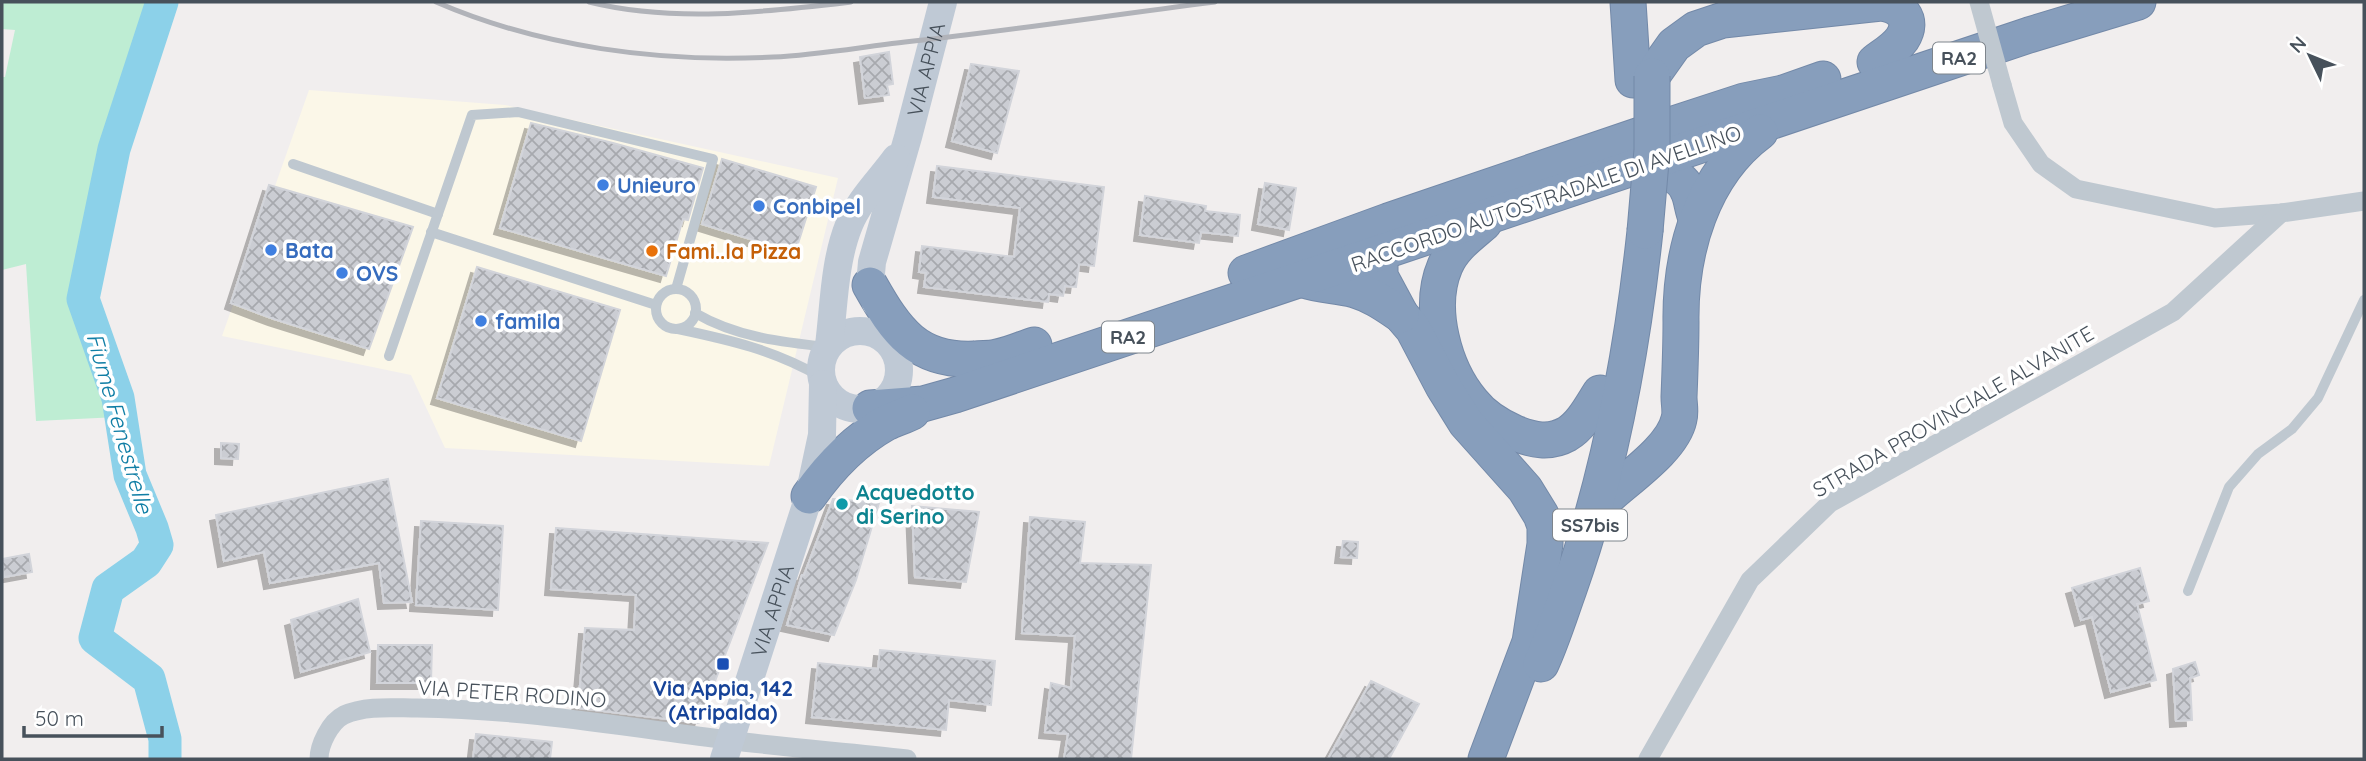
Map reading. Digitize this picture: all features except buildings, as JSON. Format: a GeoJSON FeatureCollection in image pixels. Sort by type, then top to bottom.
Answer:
{"type":"FeatureCollection","features":[{"type":"Feature","properties":{"kind":"highway","name":"SS7bis"},"geometry":{"type":"LineString","coordinates":[[1628,2],[1643,78]]}},
{"type":"Feature","properties":{"kind":"highway","name":"SS7bis"},"geometry":{"type":"LineString","coordinates":[[1486,759],[1539,645],[1596,508],[1615,313],[1635,232],[1631,157],[1643,78],[1648,2]]}},
{"type":"Feature","properties":{"kind":"highway","name":"RACCORDO AUTOSTRADALE DI AVELLINO"},"geometry":{"type":"LineString","coordinates":[[891,346],[951,370],[974,369],[997,358],[1577,156],[1744,101],[1783,93],[2056,2]]}},
{"type":"Feature","properties":{"kind":"highway","name":"RACCORDO AUTOSTRADALE DI AVELLINO"},"geometry":{"type":"LineString","coordinates":[[939,400],[2029,35],[2138,2]]}},
{"type":"Feature","properties":{"kind":"highway"},"geometry":{"type":"LineString","coordinates":[[1643,78],[1674,44],[1696,29],[1723,20],[1798,10],[1881,3],[1894,5],[1905,15],[1906,29],[1894,48],[1875,62]]}},
{"type":"Feature","properties":{"kind":"highway"},"geometry":{"type":"LineString","coordinates":[[1596,508],[1608,494],[1648,463],[1660,450],[1679,419],[1685,262],[1696,218],[1723,167],[1739,148],[1781,119]]}},
{"type":"Feature","properties":{"kind":"highway"},"geometry":{"type":"LineString","coordinates":[[1539,645],[1546,534],[1541,515],[1512,473],[1466,423],[1443,386],[1413,329],[1401,315],[1380,276],[1380,254],[1382,241],[1390,231],[1545,176],[1577,156]]}},
{"type":"Feature","properties":{"kind":"highway"},"geometry":{"type":"LineString","coordinates":[[1640,167],[1660,170],[1685,184],[1696,218]]}},
{"type":"Feature","properties":{"kind":"highway"},"geometry":{"type":"LineString","coordinates":[[1497,214],[1461,243],[1445,267],[1440,282],[1438,297],[1442,335],[1456,377],[1471,402],[1493,422],[1535,440],[1556,439],[1567,434],[1608,406],[1624,435],[1643,441],[1662,429],[1679,398]]}},
{"type":"Feature","properties":{"kind":"highway"},"geometry":{"type":"LineString","coordinates":[[1301,279],[1363,293],[1401,315]]}},
{"type":"Feature","properties":{"kind":"highway"},"geometry":{"type":"LineString","coordinates":[[870,285],[888,317],[910,342],[923,350],[960,359],[997,358]]}},
{"type":"Feature","properties":{"kind":"highway"},"geometry":{"type":"LineString","coordinates":[[868,408],[939,400]]}},
{"type":"Feature","properties":{"kind":"highway"},"geometry":{"type":"LineString","coordinates":[[809,496],[852,446],[888,422],[939,400]]}},
{"type":"Feature","properties":{"kind":"highway","name":"SS7bis"},"geometry":{"type":"LineString","coordinates":[[1497,759],[1539,645],[1574,503],[1608,406]]}},
{"type":"Feature","properties":{"kind":"street","name":"VIA APPIA"},"geometry":{"type":"LineString","coordinates":[[817,460],[832,439],[868,408],[882,402],[891,394],[897,382],[900,370],[870,285],[872,262],[943,2]]}},
{"type":"Feature","properties":{"kind":"street"},"geometry":{"type":"LineString","coordinates":[[1979,2],[2013,123],[2041,164],[2076,189],[2215,218],[2281,214],[2364,201]]}},
{"type":"Feature","properties":{"kind":"street","name":"VIA APPIA"},"geometry":{"type":"LineString","coordinates":[[727,750],[809,496],[824,412],[822,356],[828,346],[841,248],[860,203],[896,158],[908,138]]}},
{"type":"Feature","properties":{"kind":"street","name":"STRADA PROVINCIALE ALVANITE"},"geometry":{"type":"LineString","coordinates":[[1648,759],[1750,580],[1830,503],[2173,312],[2281,214]]}},
{"type":"Feature","properties":{"kind":"street"},"geometry":{"type":"LineString","coordinates":[[828,346],[839,336],[852,331],[865,331],[878,335],[891,346]]}},
{"type":"Feature","properties":{"kind":"street"},"geometry":{"type":"LineString","coordinates":[[822,380],[836,402],[846,407],[868,408]]}},
{"type":"Feature","properties":{"kind":"street","name":"VIA PETER RODINO"},"geometry":{"type":"LineString","coordinates":[[319,759],[319,748],[326,734],[342,716],[375,708],[453,709],[608,723],[727,750],[907,759]]}},
{"type":"Feature","properties":{"kind":"lane"},"geometry":{"type":"LineString","coordinates":[[389,356],[472,115],[518,112],[713,159],[676,289]]}},
{"type":"Feature","properties":{"kind":"lane"},"geometry":{"type":"LineString","coordinates":[[293,164],[438,214]]}},
{"type":"Feature","properties":{"kind":"lane"},"geometry":{"type":"LineString","coordinates":[[431,232],[656,305]]}},
{"type":"Feature","properties":{"kind":"lane"},"geometry":{"type":"LineString","coordinates":[[678,329],[689,324],[695,313],[692,297],[683,290],[676,289],[661,295],[656,305],[656,312],[667,328],[727,339],[789,359],[822,380]]}},
{"type":"Feature","properties":{"kind":"lane"},"geometry":{"type":"LineString","coordinates":[[2188,591],[2229,487],[2258,454],[2292,429],[2318,398],[2364,300]]}},
{"type":"Feature","properties":{"kind":"lane"},"geometry":{"type":"LineString","coordinates":[[695,313],[715,324],[768,340],[828,346]]}},
{"type":"Feature","properties":{"kind":"shaded area"},"geometry":{"type":"Polygon","coordinates":[[[309,90],[505,105],[838,178],[769,466],[445,448],[411,375],[222,336],[309,90]]]}},
{"type":"Feature","properties":{"kind":"green space"},"geometry":{"type":"Polygon","coordinates":[[[2,2],[162,2],[114,149],[83,299],[118,417],[36,421],[26,264],[2,270],[2,77],[5,77],[15,30],[2,29],[2,2]]]}},
{"type":"Feature","properties":{"kind":"waterway","name":"Fiume Fenestrelle"},"geometry":{"type":"LineString","coordinates":[[162,2],[114,149],[83,299],[118,398],[130,475],[157,545],[146,562],[108,589],[95,638],[149,679],[165,739],[165,759]]}},
{"type":"Feature","properties":{"kind":"railway"},"geometry":{"type":"LineString","coordinates":[[436,2],[476,18],[559,41],[644,54],[730,58],[822,53],[1215,2]]}},
{"type":"Feature","properties":{"kind":"railway"},"geometry":{"type":"LineString","coordinates":[[589,2],[687,14],[753,12],[851,2]]}},
{"type":"Feature","properties":{"kind":"place","name":"Unieuro"},"geometry":{"type":"Point","coordinates":[603,185]}},
{"type":"Feature","properties":{"kind":"place","name":"Conbipel"},"geometry":{"type":"Point","coordinates":[759,206]}},
{"type":"Feature","properties":{"kind":"place","name":"Bata"},"geometry":{"type":"Point","coordinates":[271,250]}},
{"type":"Feature","properties":{"kind":"place","name":"Fami..la Pizza"},"geometry":{"type":"Point","coordinates":[652,251]}},
{"type":"Feature","properties":{"kind":"place","name":"OVS"},"geometry":{"type":"Point","coordinates":[342,273]}},
{"type":"Feature","properties":{"kind":"place","name":"famila"},"geometry":{"type":"Point","coordinates":[481,321]}},
{"type":"Feature","properties":{"kind":"place","name":"Acquedotto di Serino"},"geometry":{"type":"Point","coordinates":[842,504]}},
{"type":"Feature","properties":{"kind":"place","name":"Via Appia, 142 (Atripalda)"},"geometry":{"type":"Point","coordinates":[723,664]}}]}
